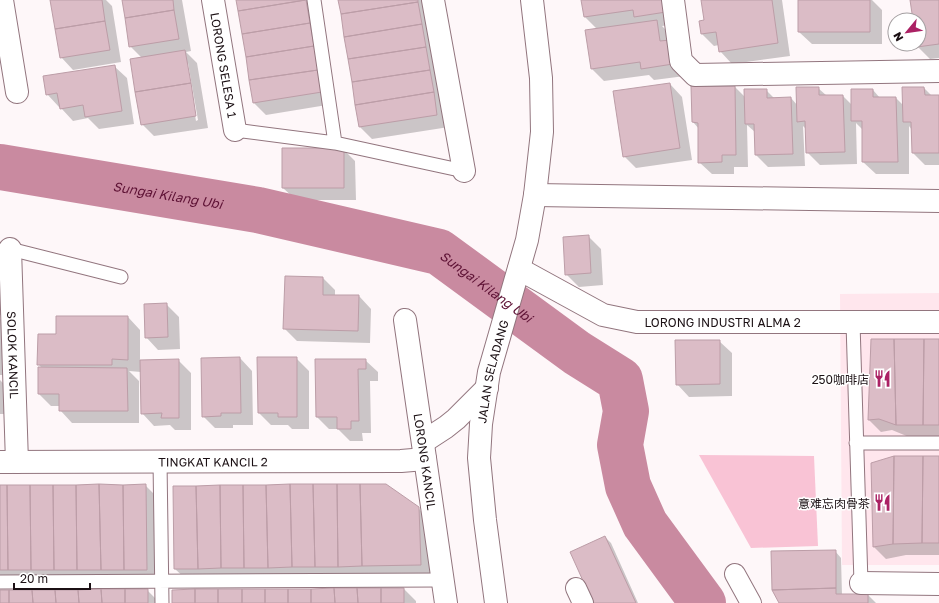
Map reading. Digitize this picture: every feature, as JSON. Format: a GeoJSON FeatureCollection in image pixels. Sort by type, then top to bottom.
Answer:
{"type":"FeatureCollection","features":[{"type":"Feature","properties":{"kind":"street"},"geometry":{"type":"LineString","coordinates":[[2,0],[17,92]]}},
{"type":"Feature","properties":{"kind":"street","name":"LORONG SELESA 1"},"geometry":{"type":"LineString","coordinates":[[213,0],[235,130]]}},
{"type":"Feature","properties":{"kind":"street"},"geometry":{"type":"LineString","coordinates":[[433,0],[464,171]]}},
{"type":"Feature","properties":{"kind":"street","name":"JALAN SELADANG"},"geometry":{"type":"LineString","coordinates":[[496,603],[484,520],[479,458],[481,424],[488,380],[527,240],[535,195],[542,132],[541,78],[532,0]]}},
{"type":"Feature","properties":{"kind":"street"},"geometry":{"type":"LineString","coordinates":[[673,0],[681,61],[696,75],[939,71]]}},
{"type":"Feature","properties":{"kind":"street"},"geometry":{"type":"LineString","coordinates":[[535,195],[939,201]]}},
{"type":"Feature","properties":{"kind":"street","name":"SOLOK KANCIL"},"geometry":{"type":"LineString","coordinates":[[9,462],[10,249]]}},
{"type":"Feature","properties":{"kind":"street","name":"LORONG INDUSTRI ALMA 2"},"geometry":{"type":"LineString","coordinates":[[516,278],[602,315],[637,322],[939,322]]}},
{"type":"Feature","properties":{"kind":"street","name":"LORONG KANCIL"},"geometry":{"type":"LineString","coordinates":[[405,320],[446,603]]}},
{"type":"Feature","properties":{"kind":"street"},"geometry":{"type":"LineString","coordinates":[[424,451],[451,423],[488,380]]}},
{"type":"Feature","properties":{"kind":"street","name":"TINGKAT KANCIL 2"},"geometry":{"type":"LineString","coordinates":[[9,462],[401,461],[424,451]]}},
{"type":"Feature","properties":{"kind":"street"},"geometry":{"type":"LineString","coordinates":[[735,574],[751,603]]}},
{"type":"Feature","properties":{"kind":"street"},"geometry":{"type":"LineString","coordinates":[[861,583],[939,584]]}},
{"type":"Feature","properties":{"kind":"lane"},"geometry":{"type":"LineString","coordinates":[[314,0],[335,142]]}},
{"type":"Feature","properties":{"kind":"lane"},"geometry":{"type":"LineString","coordinates":[[235,130],[335,142],[464,171]]}},
{"type":"Feature","properties":{"kind":"lane"},"geometry":{"type":"LineString","coordinates":[[10,249],[121,277]]}},
{"type":"Feature","properties":{"kind":"lane"},"geometry":{"type":"LineString","coordinates":[[854,323],[856,442],[861,583]]}},
{"type":"Feature","properties":{"kind":"lane"},"geometry":{"type":"LineString","coordinates":[[856,442],[939,443]]}},
{"type":"Feature","properties":{"kind":"lane"},"geometry":{"type":"LineString","coordinates":[[160,461],[162,603]]}},
{"type":"Feature","properties":{"kind":"lane"},"geometry":{"type":"LineString","coordinates":[[0,582],[442,580]]}},
{"type":"Feature","properties":{"kind":"shaded area"},"geometry":{"type":"Polygon","coordinates":[[[939,293],[939,565],[842,565],[840,294],[939,293]]]}},
{"type":"Feature","properties":{"kind":"shaded area"},"geometry":{"type":"Polygon","coordinates":[[[699,455],[814,456],[818,546],[751,548],[699,455]]]}},
{"type":"Feature","properties":{"kind":"building"},"geometry":{"type":"Polygon","coordinates":[[[50,0],[102,0],[105,21],[55,29],[50,0]]]}},
{"type":"Feature","properties":{"kind":"building"},"geometry":{"type":"Polygon","coordinates":[[[122,0],[173,0],[174,10],[125,18],[122,0]]]}},
{"type":"Feature","properties":{"kind":"building"},"geometry":{"type":"Polygon","coordinates":[[[236,0],[305,0],[238,11],[236,0]]]}},
{"type":"Feature","properties":{"kind":"building"},"geometry":{"type":"Polygon","coordinates":[[[306,0],[310,23],[242,34],[238,11],[306,0]]]}},
{"type":"Feature","properties":{"kind":"building"},"geometry":{"type":"Polygon","coordinates":[[[338,0],[418,0],[418,2],[341,14],[338,0]]]}},
{"type":"Feature","properties":{"kind":"building"},"geometry":{"type":"Polygon","coordinates":[[[581,0],[664,0],[666,12],[634,17],[633,10],[584,17],[581,0]]]}},
{"type":"Feature","properties":{"kind":"building"},"geometry":{"type":"Polygon","coordinates":[[[701,0],[772,0],[778,43],[719,52],[716,32],[701,34],[699,21],[704,20],[701,0]]]}},
{"type":"Feature","properties":{"kind":"building"},"geometry":{"type":"Polygon","coordinates":[[[798,0],[870,0],[870,32],[798,32],[798,0]]]}},
{"type":"Feature","properties":{"kind":"building"},"geometry":{"type":"Polygon","coordinates":[[[910,0],[939,0],[939,44],[927,46],[927,12],[912,12],[910,0]]]}},
{"type":"Feature","properties":{"kind":"building"},"geometry":{"type":"Polygon","coordinates":[[[418,2],[422,24],[344,37],[341,14],[418,2]]]}},
{"type":"Feature","properties":{"kind":"building"},"geometry":{"type":"Polygon","coordinates":[[[174,10],[179,39],[129,47],[125,18],[174,10]]]}},
{"type":"Feature","properties":{"kind":"building"},"geometry":{"type":"Polygon","coordinates":[[[657,20],[660,41],[670,40],[673,64],[641,69],[640,62],[591,69],[585,30],[657,20]]]}},
{"type":"Feature","properties":{"kind":"building"},"geometry":{"type":"Polygon","coordinates":[[[105,21],[110,50],[60,58],[55,29],[105,21]]]}},
{"type":"Feature","properties":{"kind":"building"},"geometry":{"type":"Polygon","coordinates":[[[310,23],[314,46],[246,57],[242,34],[310,23]]]}},
{"type":"Feature","properties":{"kind":"building"},"geometry":{"type":"Polygon","coordinates":[[[422,24],[426,47],[348,59],[344,37],[422,24]]]}},
{"type":"Feature","properties":{"kind":"building"},"geometry":{"type":"Polygon","coordinates":[[[314,46],[318,70],[249,80],[246,57],[314,46]]]}},
{"type":"Feature","properties":{"kind":"building"},"geometry":{"type":"Polygon","coordinates":[[[426,47],[430,70],[352,82],[348,59],[426,47]]]}},
{"type":"Feature","properties":{"kind":"building"},"geometry":{"type":"Polygon","coordinates":[[[185,50],[191,83],[135,92],[130,59],[185,50]]]}},
{"type":"Feature","properties":{"kind":"building"},"geometry":{"type":"Polygon","coordinates":[[[115,65],[122,111],[85,117],[83,105],[60,109],[57,93],[46,95],[43,76],[115,65]]]}},
{"type":"Feature","properties":{"kind":"building"},"geometry":{"type":"Polygon","coordinates":[[[318,70],[322,92],[253,103],[249,80],[318,70]]]}},
{"type":"Feature","properties":{"kind":"building"},"geometry":{"type":"Polygon","coordinates":[[[430,70],[434,92],[355,105],[352,82],[430,70]]]}},
{"type":"Feature","properties":{"kind":"building"},"geometry":{"type":"Polygon","coordinates":[[[191,83],[196,116],[141,125],[135,92],[191,83]]]}},
{"type":"Feature","properties":{"kind":"building"},"geometry":{"type":"Polygon","coordinates":[[[670,83],[680,148],[623,157],[613,91],[670,83]]]}},
{"type":"Feature","properties":{"kind":"building"},"geometry":{"type":"Polygon","coordinates":[[[691,86],[735,86],[736,155],[722,155],[722,162],[698,163],[698,123],[692,122],[691,86]]]}},
{"type":"Feature","properties":{"kind":"building"},"geometry":{"type":"Polygon","coordinates":[[[796,87],[819,87],[819,95],[843,95],[845,152],[806,153],[805,121],[797,122],[796,87]]]}},
{"type":"Feature","properties":{"kind":"building"},"geometry":{"type":"Polygon","coordinates":[[[902,87],[924,87],[925,95],[939,95],[939,153],[912,153],[911,122],[903,122],[902,87]]]}},
{"type":"Feature","properties":{"kind":"building"},"geometry":{"type":"Polygon","coordinates":[[[744,89],[767,89],[767,98],[791,97],[793,154],[755,155],[754,124],[745,124],[744,89]]]}},
{"type":"Feature","properties":{"kind":"building"},"geometry":{"type":"Polygon","coordinates":[[[851,89],[873,89],[873,97],[896,97],[898,162],[862,162],[862,121],[851,121],[851,89]]]}},
{"type":"Feature","properties":{"kind":"building"},"geometry":{"type":"Polygon","coordinates":[[[434,92],[437,115],[359,127],[355,105],[434,92]]]}},
{"type":"Feature","properties":{"kind":"building"},"geometry":{"type":"Polygon","coordinates":[[[282,148],[344,148],[344,188],[282,188],[282,148]]]}},
{"type":"Feature","properties":{"kind":"building"},"geometry":{"type":"Polygon","coordinates":[[[589,235],[591,273],[565,275],[563,237],[589,235]]]}},
{"type":"Feature","properties":{"kind":"building"},"geometry":{"type":"Polygon","coordinates":[[[285,276],[323,277],[323,295],[359,295],[358,331],[283,329],[285,276]]]}},
{"type":"Feature","properties":{"kind":"building"},"geometry":{"type":"Polygon","coordinates":[[[167,303],[168,337],[145,338],[144,304],[167,303]]]}},
{"type":"Feature","properties":{"kind":"building"},"geometry":{"type":"Polygon","coordinates":[[[56,316],[128,316],[128,360],[112,359],[112,365],[37,365],[38,334],[56,334],[56,316]]]}},
{"type":"Feature","properties":{"kind":"building","name":"250咖啡店"},"geometry":{"type":"Polygon","coordinates":[[[871,339],[894,339],[896,425],[879,419],[868,420],[871,339]]]}},
{"type":"Feature","properties":{"kind":"building"},"geometry":{"type":"Polygon","coordinates":[[[894,339],[924,339],[923,425],[896,425],[894,339]]]}},
{"type":"Feature","properties":{"kind":"building"},"geometry":{"type":"Polygon","coordinates":[[[924,339],[939,339],[939,425],[923,425],[924,339]]]}},
{"type":"Feature","properties":{"kind":"building"},"geometry":{"type":"Polygon","coordinates":[[[675,340],[720,340],[720,384],[676,385],[675,340]]]}},
{"type":"Feature","properties":{"kind":"building"},"geometry":{"type":"Polygon","coordinates":[[[240,357],[241,413],[221,413],[221,416],[202,417],[201,358],[240,357]]]}},
{"type":"Feature","properties":{"kind":"building"},"geometry":{"type":"Polygon","coordinates":[[[257,357],[297,357],[297,417],[278,417],[278,413],[258,413],[257,357]]]}},
{"type":"Feature","properties":{"kind":"building"},"geometry":{"type":"Polygon","coordinates":[[[179,359],[179,418],[161,418],[162,413],[141,414],[140,360],[179,359]]]}},
{"type":"Feature","properties":{"kind":"building"},"geometry":{"type":"Polygon","coordinates":[[[315,359],[366,359],[366,369],[358,369],[359,421],[351,421],[351,429],[337,429],[337,417],[316,417],[315,359]]]}},
{"type":"Feature","properties":{"kind":"building"},"geometry":{"type":"Polygon","coordinates":[[[38,367],[127,368],[128,411],[59,411],[59,394],[38,394],[38,367]]]}},
{"type":"Feature","properties":{"kind":"building","name":"意难忘肉骨茶"},"geometry":{"type":"Polygon","coordinates":[[[894,456],[893,544],[873,547],[871,463],[894,456]]]}},
{"type":"Feature","properties":{"kind":"building"},"geometry":{"type":"Polygon","coordinates":[[[894,456],[923,456],[922,543],[893,544],[894,456]]]}},
{"type":"Feature","properties":{"kind":"building"},"geometry":{"type":"Polygon","coordinates":[[[923,456],[939,456],[939,543],[922,543],[923,456]]]}},
{"type":"Feature","properties":{"kind":"building"},"geometry":{"type":"Polygon","coordinates":[[[99,484],[123,485],[124,570],[101,570],[99,484]]]}},
{"type":"Feature","properties":{"kind":"building"},"geometry":{"type":"Polygon","coordinates":[[[99,484],[101,570],[77,570],[76,485],[99,484]]]}},
{"type":"Feature","properties":{"kind":"building"},"geometry":{"type":"Polygon","coordinates":[[[146,484],[147,570],[124,570],[123,485],[146,484]]]}},
{"type":"Feature","properties":{"kind":"building"},"geometry":{"type":"Polygon","coordinates":[[[290,484],[313,484],[315,567],[292,567],[290,484]]]}},
{"type":"Feature","properties":{"kind":"building"},"geometry":{"type":"Polygon","coordinates":[[[290,484],[292,567],[268,568],[266,485],[290,484]]]}},
{"type":"Feature","properties":{"kind":"building"},"geometry":{"type":"Polygon","coordinates":[[[313,484],[337,484],[338,567],[315,567],[313,484]]]}},
{"type":"Feature","properties":{"kind":"building"},"geometry":{"type":"Polygon","coordinates":[[[337,484],[360,484],[362,566],[338,567],[337,484]]]}},
{"type":"Feature","properties":{"kind":"building"},"geometry":{"type":"Polygon","coordinates":[[[360,484],[386,484],[419,507],[421,565],[362,566],[360,484]]]}},
{"type":"Feature","properties":{"kind":"building"},"geometry":{"type":"Polygon","coordinates":[[[0,485],[7,485],[8,570],[0,570],[0,485]]]}},
{"type":"Feature","properties":{"kind":"building"},"geometry":{"type":"Polygon","coordinates":[[[7,485],[30,485],[31,570],[8,570],[7,485]]]}},
{"type":"Feature","properties":{"kind":"building"},"geometry":{"type":"Polygon","coordinates":[[[30,485],[53,485],[54,570],[31,570],[30,485]]]}},
{"type":"Feature","properties":{"kind":"building"},"geometry":{"type":"Polygon","coordinates":[[[53,485],[76,485],[77,570],[54,570],[53,485]]]}},
{"type":"Feature","properties":{"kind":"building"},"geometry":{"type":"Polygon","coordinates":[[[220,485],[243,485],[244,568],[221,568],[220,485]]]}},
{"type":"Feature","properties":{"kind":"building"},"geometry":{"type":"Polygon","coordinates":[[[220,485],[221,568],[198,569],[196,486],[220,485]]]}},
{"type":"Feature","properties":{"kind":"building"},"geometry":{"type":"Polygon","coordinates":[[[243,485],[266,485],[268,568],[244,568],[243,485]]]}},
{"type":"Feature","properties":{"kind":"building"},"geometry":{"type":"Polygon","coordinates":[[[173,486],[196,486],[198,569],[174,569],[173,486]]]}},
{"type":"Feature","properties":{"kind":"building"},"geometry":{"type":"Polygon","coordinates":[[[605,536],[636,603],[593,603],[570,552],[605,536]]]}},
{"type":"Feature","properties":{"kind":"building"},"geometry":{"type":"Polygon","coordinates":[[[836,550],[836,588],[772,590],[771,551],[836,550]]]}},
{"type":"Feature","properties":{"kind":"building"},"geometry":{"type":"Polygon","coordinates":[[[334,588],[357,588],[358,603],[335,603],[334,588]]]}},
{"type":"Feature","properties":{"kind":"building"},"geometry":{"type":"Polygon","coordinates":[[[334,588],[335,603],[311,603],[311,589],[334,588]]]}},
{"type":"Feature","properties":{"kind":"building"},"geometry":{"type":"Polygon","coordinates":[[[357,588],[381,588],[381,603],[358,603],[357,588]]]}},
{"type":"Feature","properties":{"kind":"building"},"geometry":{"type":"Polygon","coordinates":[[[381,588],[404,588],[404,603],[381,603],[381,588]]]}},
{"type":"Feature","properties":{"kind":"building"},"geometry":{"type":"Polygon","coordinates":[[[836,588],[836,594],[868,594],[868,603],[779,603],[772,590],[836,588]]]}},
{"type":"Feature","properties":{"kind":"building"},"geometry":{"type":"Polygon","coordinates":[[[101,589],[125,589],[125,603],[102,603],[101,589]]]}},
{"type":"Feature","properties":{"kind":"building"},"geometry":{"type":"Polygon","coordinates":[[[101,589],[102,603],[79,603],[78,590],[101,589]]]}},
{"type":"Feature","properties":{"kind":"building"},"geometry":{"type":"Polygon","coordinates":[[[125,589],[148,589],[148,603],[125,603],[125,589]]]}},
{"type":"Feature","properties":{"kind":"building"},"geometry":{"type":"Polygon","coordinates":[[[195,589],[195,603],[172,603],[172,590],[195,589]]]}},
{"type":"Feature","properties":{"kind":"building"},"geometry":{"type":"Polygon","coordinates":[[[195,589],[218,589],[218,603],[195,603],[195,589]]]}},
{"type":"Feature","properties":{"kind":"building"},"geometry":{"type":"Polygon","coordinates":[[[218,589],[242,589],[242,603],[218,603],[218,589]]]}},
{"type":"Feature","properties":{"kind":"building"},"geometry":{"type":"Polygon","coordinates":[[[242,589],[265,589],[265,603],[242,603],[242,589]]]}},
{"type":"Feature","properties":{"kind":"building"},"geometry":{"type":"Polygon","coordinates":[[[265,589],[288,589],[288,603],[265,603],[265,589]]]}},
{"type":"Feature","properties":{"kind":"building"},"geometry":{"type":"Polygon","coordinates":[[[288,589],[311,589],[311,603],[288,603],[288,589]]]}},
{"type":"Feature","properties":{"kind":"building"},"geometry":{"type":"Polygon","coordinates":[[[0,590],[9,590],[9,603],[0,603],[0,590]]]}},
{"type":"Feature","properties":{"kind":"building"},"geometry":{"type":"Polygon","coordinates":[[[9,590],[32,590],[33,603],[9,603],[9,590]]]}},
{"type":"Feature","properties":{"kind":"building"},"geometry":{"type":"Polygon","coordinates":[[[32,590],[55,590],[56,603],[33,603],[32,590]]]}},
{"type":"Feature","properties":{"kind":"building"},"geometry":{"type":"Polygon","coordinates":[[[55,590],[78,590],[79,603],[56,603],[55,590]]]}},
{"type":"Feature","properties":{"kind":"waterway","name":"Sungai Kilang Ubi"},"geometry":{"type":"LineString","coordinates":[[0,167],[258,210],[439,252],[577,353],[620,380],[626,411],[620,445],[628,486],[645,524],[703,603]]}},
{"type":"Feature","properties":{"kind":"place","name":"250咖啡店"},"geometry":{"type":"Point","coordinates":[882,379]}},
{"type":"Feature","properties":{"kind":"place","name":"意难忘肉骨茶"},"geometry":{"type":"Point","coordinates":[883,503]}}]}
